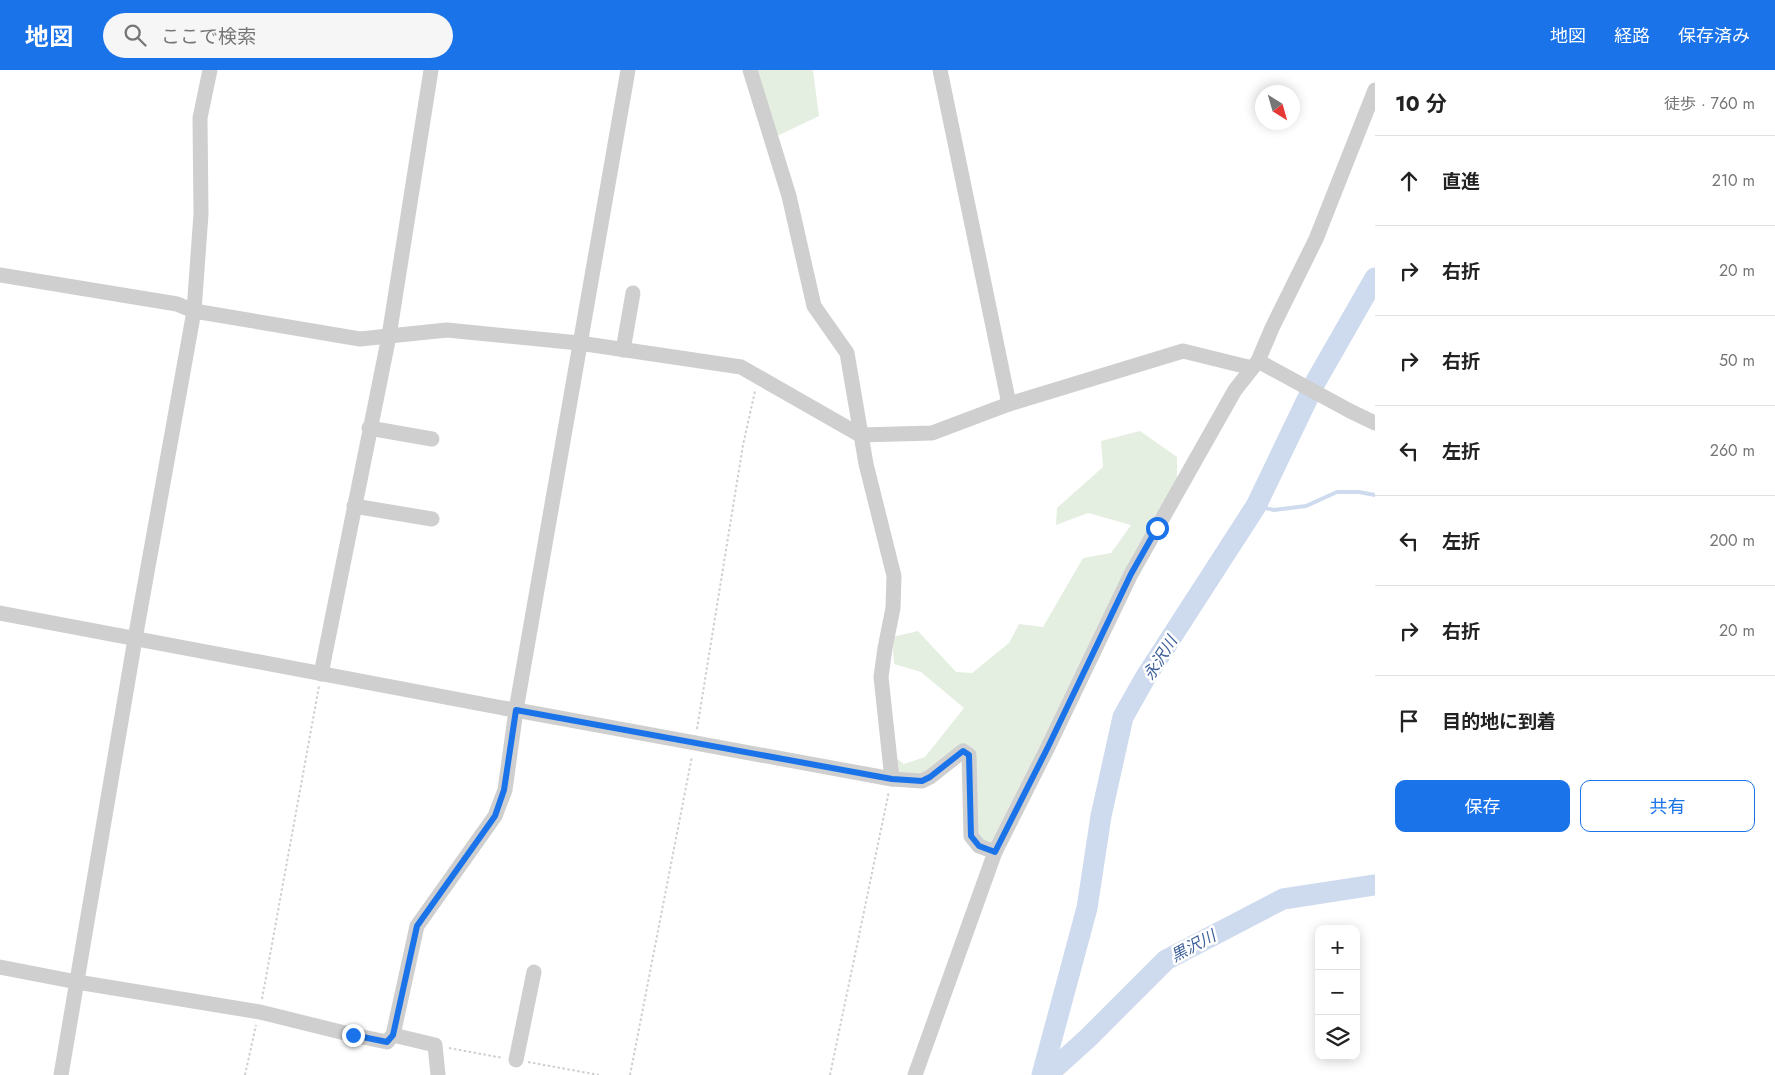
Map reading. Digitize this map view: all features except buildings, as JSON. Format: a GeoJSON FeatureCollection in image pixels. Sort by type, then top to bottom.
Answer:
{"type":"FeatureCollection","features":[{"type":"Feature","properties":{"kind":"street"},"geometry":{"type":"LineString","coordinates":[[61,1075],[135,639],[194,311],[201,214],[200,118],[210,70]]}},
{"type":"Feature","properties":{"kind":"street"},"geometry":{"type":"LineString","coordinates":[[322,674],[369,428],[389,336],[431,70]]}},
{"type":"Feature","properties":{"kind":"street"},"geometry":{"type":"LineString","coordinates":[[0,967],[77,982],[260,1012],[387,1042],[393,1035],[417,926],[495,816],[504,790],[579,343],[628,70]]}},
{"type":"Feature","properties":{"kind":"street"},"geometry":{"type":"LineString","coordinates":[[750,70],[789,196],[814,306],[846,352],[866,464],[894,576],[893,608],[881,677],[892,779]]}},
{"type":"Feature","properties":{"kind":"street"},"geometry":{"type":"LineString","coordinates":[[940,70],[1009,404]]}},
{"type":"Feature","properties":{"kind":"street"},"geometry":{"type":"LineString","coordinates":[[915,1075],[995,852],[1131,574],[1272,328],[1316,239],[1375,90]]}},
{"type":"Feature","properties":{"kind":"street"},"geometry":{"type":"LineString","coordinates":[[0,275],[177,304],[194,311],[360,339],[447,330],[579,343],[741,368],[860,435],[932,433],[1009,404],[1183,351],[1253,364],[1375,423]]}},
{"type":"Feature","properties":{"kind":"street"},"geometry":{"type":"LineString","coordinates":[[624,350],[633,293]]}},
{"type":"Feature","properties":{"kind":"street"},"geometry":{"type":"LineString","coordinates":[[369,428],[432,439]]}},
{"type":"Feature","properties":{"kind":"street"},"geometry":{"type":"LineString","coordinates":[[354,506],[432,519]]}},
{"type":"Feature","properties":{"kind":"street"},"geometry":{"type":"LineString","coordinates":[[0,613],[502,708],[892,779],[922,781],[963,751],[969,755],[971,836],[979,846],[995,852]]}},
{"type":"Feature","properties":{"kind":"street"},"geometry":{"type":"LineString","coordinates":[[516,1060],[534,972]]}},
{"type":"Feature","properties":{"kind":"street"},"geometry":{"type":"LineString","coordinates":[[393,1035],[435,1045],[438,1075]]}},
{"type":"Feature","properties":{"kind":"path"},"geometry":{"type":"LineString","coordinates":[[630,1075],[695,743],[743,444],[759,377]]}},
{"type":"Feature","properties":{"kind":"path"},"geometry":{"type":"LineString","coordinates":[[245,1075],[260,1012],[322,674]]}},
{"type":"Feature","properties":{"kind":"path"},"geometry":{"type":"LineString","coordinates":[[830,1075],[892,779]]}},
{"type":"Feature","properties":{"kind":"green space"},"geometry":{"type":"Polygon","coordinates":[[[750,70],[813,70],[819,116],[771,139],[750,70]]]}},
{"type":"Feature","properties":{"kind":"green space"},"geometry":{"type":"Polygon","coordinates":[[[1140,431],[1177,457],[1177,494],[993,846],[977,836],[961,744],[925,775],[898,775],[892,755],[904,764],[925,757],[964,708],[921,672],[894,664],[892,637],[918,631],[956,672],[972,673],[1009,643],[1019,624],[1043,627],[1083,558],[1111,553],[1131,525],[1088,513],[1056,525],[1057,508],[1103,467],[1101,441],[1140,431]]]}},
{"type":"Feature","properties":{"kind":"waterway","name":"永沢川"},"geometry":{"type":"LineString","coordinates":[[1042,1075],[1087,908],[1101,816],[1123,717],[1145,678],[1256,506],[1316,381],[1375,278]]}},
{"type":"Feature","properties":{"kind":"waterway"},"geometry":{"type":"LineString","coordinates":[[1256,506],[1274,510],[1306,506],[1337,492],[1359,492],[1375,495]]}},
{"type":"Feature","properties":{"kind":"waterway","name":"黒沢川"},"geometry":{"type":"LineString","coordinates":[[1047,1075],[1088,1038],[1166,960],[1283,899],[1375,885]]}},
{"type":"Feature","properties":{"kind":"route"},"geometry":{"type":"LineString","coordinates":[[353,1035],[387,1042],[393,1035],[417,926],[495,816],[504,790],[516,710],[892,779],[922,781],[963,751],[969,755],[971,836],[979,846],[995,852],[1131,574],[1157,528]]}}]}
